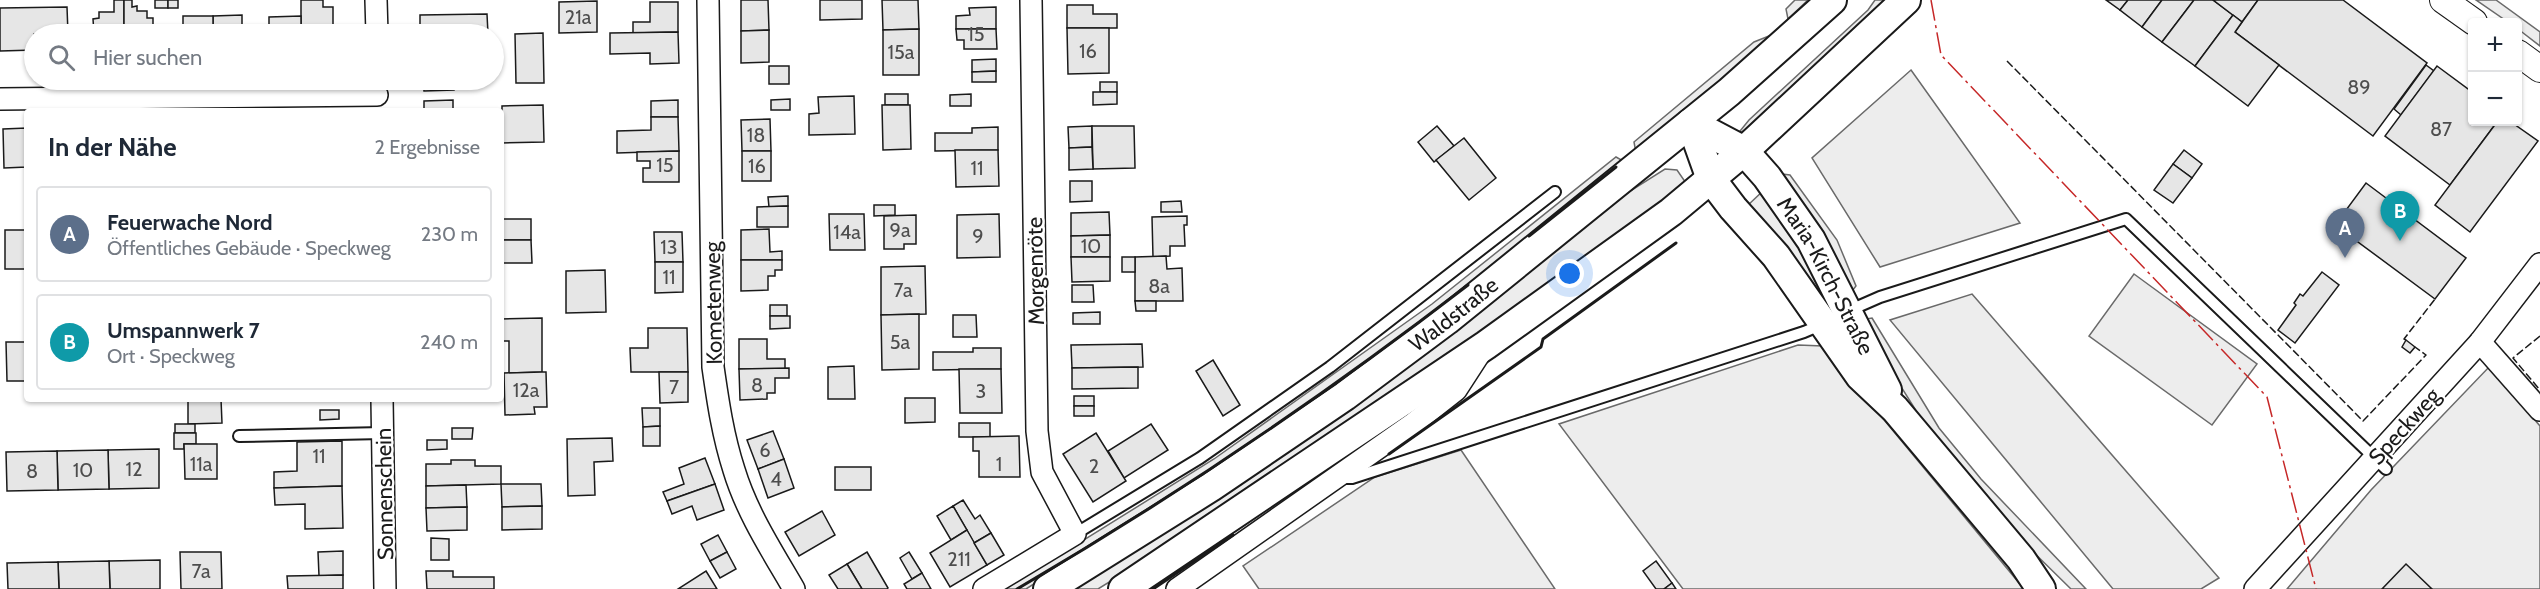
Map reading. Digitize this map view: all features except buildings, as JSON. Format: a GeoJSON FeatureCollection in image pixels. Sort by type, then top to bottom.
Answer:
{"type":"FeatureCollection","features":[{"type":"Feature","properties":{"kind":"main road","name":"Waldstraße"},"geometry":{"type":"LineString","coordinates":[[1048,589],[1211,488],[1345,396],[1447,320],[1762,64],[1832,0]]}},
{"type":"Feature","properties":{"kind":"main road","name":"Waldstraße"},"geometry":{"type":"LineString","coordinates":[[1123,589],[1485,345],[1671,212],[1744,151],[1906,0]]}},
{"type":"Feature","properties":{"kind":"main road"},"geometry":{"type":"LineString","coordinates":[[1691,123],[1744,151]]}},
{"type":"Feature","properties":{"kind":"main road","name":"Maria-Kirch-Straße"},"geometry":{"type":"LineString","coordinates":[[1691,123],[1711,179],[1733,208],[1776,256],[1835,317],[1895,409],[2021,559],[2041,589]]}},
{"type":"Feature","properties":{"kind":"main road","name":"Maria-Kirch-Straße"},"geometry":{"type":"LineString","coordinates":[[1744,151],[1767,177],[1811,240],[1835,317]]}},
{"type":"Feature","properties":{"kind":"main road","name":"Maria-Kirch-Straße"},"geometry":{"type":"LineString","coordinates":[[2021,559],[2056,589]]}},
{"type":"Feature","properties":{"kind":"street"},"geometry":{"type":"LineString","coordinates":[[376,0],[377,24]]}},
{"type":"Feature","properties":{"kind":"street","name":"Kometenweg"},"geometry":{"type":"LineString","coordinates":[[708,0],[713,367],[720,416],[734,472],[755,520],[794,589]]}},
{"type":"Feature","properties":{"kind":"street","name":"Morgenröte"},"geometry":{"type":"LineString","coordinates":[[1031,0],[1037,431],[1042,472],[1075,534]]}},
{"type":"Feature","properties":{"kind":"street"},"geometry":{"type":"LineString","coordinates":[[2443,0],[2468,18]]}},
{"type":"Feature","properties":{"kind":"street"},"geometry":{"type":"LineString","coordinates":[[2522,56],[2540,69]]}},
{"type":"Feature","properties":{"kind":"street"},"geometry":{"type":"LineString","coordinates":[[0,99],[377,95]]}},
{"type":"Feature","properties":{"kind":"street","name":"Speckweg"},"geometry":{"type":"LineString","coordinates":[[2255,587],[2380,463],[2487,349],[2540,264]]}},
{"type":"Feature","properties":{"kind":"street","name":"Waldstraße"},"geometry":{"type":"LineString","coordinates":[[1177,589],[1456,390],[1485,345]]}},
{"type":"Feature","properties":{"kind":"street"},"geometry":{"type":"LineString","coordinates":[[2487,349],[2540,410]]}},
{"type":"Feature","properties":{"kind":"street","name":"Sonnenschein"},"geometry":{"type":"LineString","coordinates":[[382,402],[385,589]]}},
{"type":"Feature","properties":{"kind":"street","name":"Waldstraße"},"geometry":{"type":"LineString","coordinates":[[984,589],[1075,534]]}},
{"type":"Feature","properties":{"kind":"lane","name":"Waldstraße"},"geometry":{"type":"LineString","coordinates":[[1075,534],[1200,458],[1330,368],[1555,192]]}},
{"type":"Feature","properties":{"kind":"lane"},"geometry":{"type":"LineString","coordinates":[[1335,478],[1352,478],[1804,332],[1880,297],[2126,219],[2380,463]]}},
{"type":"Feature","properties":{"kind":"lane"},"geometry":{"type":"LineString","coordinates":[[239,436],[383,433]]}},
{"type":"Feature","properties":{"kind":"shaded area"},"geometry":{"type":"Polygon","coordinates":[[[1795,0],[1808,0],[1788,19],[1786,9],[1795,0]]]}},
{"type":"Feature","properties":{"kind":"shaded area"},"geometry":{"type":"Polygon","coordinates":[[[1875,0],[1890,0],[1741,139],[1736,136],[1749,120],[1868,10],[1875,0]]]}},
{"type":"Feature","properties":{"kind":"shaded area"},"geometry":{"type":"Polygon","coordinates":[[[2476,0],[2496,0],[2521,18],[2502,18],[2476,0]]]}},
{"type":"Feature","properties":{"kind":"shaded area"},"geometry":{"type":"Polygon","coordinates":[[[2522,19],[2540,32],[2540,46],[2522,32],[2522,19]]]}},
{"type":"Feature","properties":{"kind":"shaded area"},"geometry":{"type":"Polygon","coordinates":[[[1774,34],[1636,153],[1634,142],[1754,42],[1774,34]]]}},
{"type":"Feature","properties":{"kind":"shaded area"},"geometry":{"type":"Polygon","coordinates":[[[1911,70],[2020,223],[1880,267],[1812,158],[1911,70]]]}},
{"type":"Feature","properties":{"kind":"shaded area"},"geometry":{"type":"Polygon","coordinates":[[[1616,157],[1625,162],[1439,313],[1216,469],[1026,589],[1005,589],[1214,459],[1432,304],[1616,157]]]}},
{"type":"Feature","properties":{"kind":"shaded area"},"geometry":{"type":"Polygon","coordinates":[[[1665,169],[1677,170],[1686,183],[1613,242],[1223,512],[1098,589],[1071,589],[1217,500],[1398,374],[1627,193],[1665,169]]]}},
{"type":"Feature","properties":{"kind":"shaded area"},"geometry":{"type":"Polygon","coordinates":[[[1782,174],[1790,175],[1837,240],[1856,286],[1852,291],[1831,248],[1782,174]]]}},
{"type":"Feature","properties":{"kind":"shaded area"},"geometry":{"type":"Polygon","coordinates":[[[1763,191],[1832,300],[1824,306],[1747,206],[1763,191]]]}},
{"type":"Feature","properties":{"kind":"shaded area"},"geometry":{"type":"Polygon","coordinates":[[[2134,274],[2257,364],[2212,425],[2089,336],[2134,274]]]}},
{"type":"Feature","properties":{"kind":"shaded area"},"geometry":{"type":"Polygon","coordinates":[[[1972,294],[2219,578],[2201,589],[2113,589],[1890,320],[1972,294]]]}},
{"type":"Feature","properties":{"kind":"shaded area"},"geometry":{"type":"Polygon","coordinates":[[[1872,318],[1939,428],[1981,479],[2086,589],[2071,589],[2022,541],[1920,417],[1893,374],[1866,319],[1872,318]]]}},
{"type":"Feature","properties":{"kind":"shaded area"},"geometry":{"type":"Polygon","coordinates":[[[1798,345],[1823,346],[2024,589],[1683,589],[1559,424],[1798,345]]]}},
{"type":"Feature","properties":{"kind":"shaded area"},"geometry":{"type":"Polygon","coordinates":[[[2489,367],[2540,426],[2540,589],[2287,589],[2371,490],[2489,367]]]}},
{"type":"Feature","properties":{"kind":"shaded area"},"geometry":{"type":"Polygon","coordinates":[[[1461,450],[1555,589],[1259,589],[1243,566],[1375,477],[1461,450]]]}},
{"type":"Feature","properties":{"kind":"fence"},"geometry":{"type":"LineString","coordinates":[[2007,61],[2363,421],[2426,355],[2415,347]]}},
{"type":"Feature","properties":{"kind":"fence"},"geometry":{"type":"LineString","coordinates":[[2406,340],[2404,339],[2435,299]]}},
{"type":"Feature","properties":{"kind":"fence"},"geometry":{"type":"LineString","coordinates":[[2540,336],[2513,358],[2540,390]]}},
{"type":"Feature","properties":{"kind":"wall"},"geometry":{"type":"LineString","coordinates":[[1529,236],[1616,167]]}},
{"type":"Feature","properties":{"kind":"wall"},"geometry":{"type":"LineString","coordinates":[[1389,454],[1541,347],[1543,339],[1676,243]]}},
{"type":"Feature","properties":{"kind":"wall"},"geometry":{"type":"LineString","coordinates":[[1017,589],[1133,519],[1247,445],[1359,367],[1468,285]]}},
{"type":"Feature","properties":{"kind":"wall"},"geometry":{"type":"LineString","coordinates":[[1153,589],[1233,535]]}},
{"type":"Feature","properties":{"kind":"power"},"geometry":{"type":"LineString","coordinates":[[1931,0],[1941,55],[2267,397],[2316,589]]}},
{"type":"Feature","properties":{"kind":"place","name":"Umspannwerk 7"},"geometry":{"type":"Point","coordinates":[2400,241]}},
{"type":"Feature","properties":{"kind":"place","name":"Feuerwache Nord"},"geometry":{"type":"Point","coordinates":[2345,258]}}]}
